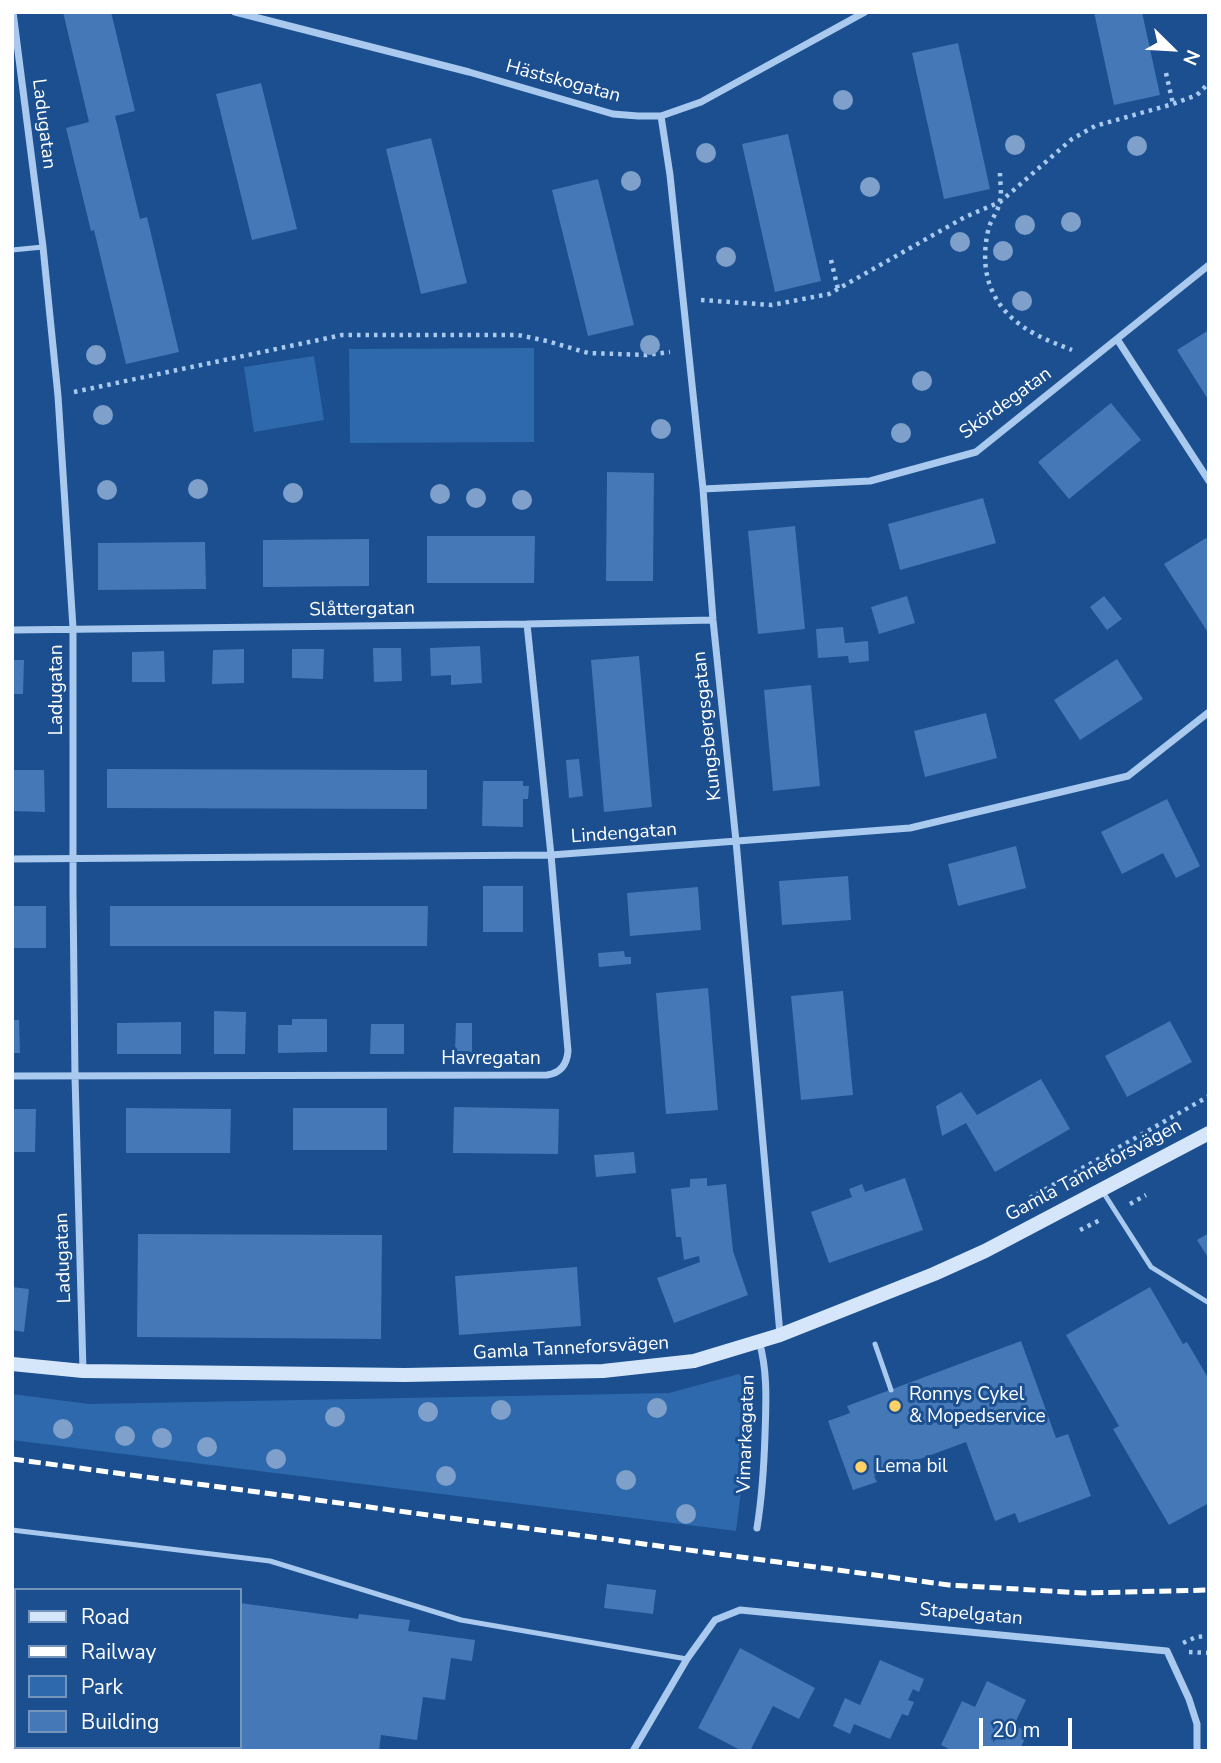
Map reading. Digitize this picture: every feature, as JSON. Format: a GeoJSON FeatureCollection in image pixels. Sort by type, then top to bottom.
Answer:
{"type":"FeatureCollection","features":[{"type":"Feature","properties":{"kind":"street","name":"Ladugatan"},"geometry":{"type":"LineString","coordinates":[[13,12],[43,247],[58,396],[73,628],[75,1076],[83,1371]]}},
{"type":"Feature","properties":{"kind":"street","name":"Hästskogatan"},"geometry":{"type":"LineString","coordinates":[[235,12],[469,72],[612,114],[661,116],[701,102],[865,12]]}},
{"type":"Feature","properties":{"kind":"street","name":"Kungsbergsgatan"},"geometry":{"type":"LineString","coordinates":[[661,116],[670,175],[702,489],[780,1335]]}},
{"type":"Feature","properties":{"kind":"street","name":"Skördegatan"},"geometry":{"type":"LineString","coordinates":[[702,489],[870,481],[976,452],[1209,265]]}},
{"type":"Feature","properties":{"kind":"street"},"geometry":{"type":"LineString","coordinates":[[1117,339],[1209,481]]}},
{"type":"Feature","properties":{"kind":"street","name":"Slåttergatan"},"geometry":{"type":"LineString","coordinates":[[12,630],[713,620]]}},
{"type":"Feature","properties":{"kind":"street","name":"Havregatan"},"geometry":{"type":"LineString","coordinates":[[12,1076],[555,1074],[561,1070],[567,1060],[568,1051],[527,624]]}},
{"type":"Feature","properties":{"kind":"street","name":"Lindengatan"},"geometry":{"type":"LineString","coordinates":[[12,859],[551,856],[910,828],[1128,776],[1209,712]]}},
{"type":"Feature","properties":{"kind":"street","name":"Gamla Tanneforsvägen"},"geometry":{"type":"LineString","coordinates":[[12,1364],[83,1371],[405,1375],[603,1371],[694,1361],[780,1335],[934,1275],[1209,1133]]}},
{"type":"Feature","properties":{"kind":"street","name":"Vimarkagatan"},"geometry":{"type":"LineString","coordinates":[[757,1528],[762,1492],[766,1408],[765,1361],[760,1341]]}},
{"type":"Feature","properties":{"kind":"street","name":"Stapelgatan"},"geometry":{"type":"LineString","coordinates":[[687,1659],[715,1620],[740,1610],[1167,1651]]}},
{"type":"Feature","properties":{"kind":"street"},"geometry":{"type":"LineString","coordinates":[[1167,1651],[1189,1699],[1197,1724],[1197,1751]]}},
{"type":"Feature","properties":{"kind":"street"},"geometry":{"type":"LineString","coordinates":[[633,1751],[687,1659]]}},
{"type":"Feature","properties":{"kind":"lane"},"geometry":{"type":"LineString","coordinates":[[12,250],[43,247]]}},
{"type":"Feature","properties":{"kind":"lane"},"geometry":{"type":"LineString","coordinates":[[1102,1189],[1151,1266],[1209,1303]]}},
{"type":"Feature","properties":{"kind":"lane"},"geometry":{"type":"LineString","coordinates":[[875,1343],[891,1390]]}},
{"type":"Feature","properties":{"kind":"lane"},"geometry":{"type":"LineString","coordinates":[[12,1530],[270,1561],[461,1620],[687,1659]]}},
{"type":"Feature","properties":{"kind":"path"},"geometry":{"type":"LineString","coordinates":[[1166,73],[1173,104]]}},
{"type":"Feature","properties":{"kind":"path"},"geometry":{"type":"LineString","coordinates":[[682,299],[772,305],[829,294],[965,217],[1000,202],[1072,139],[1096,126],[1197,95],[1209,83]]}},
{"type":"Feature","properties":{"kind":"path"},"geometry":{"type":"LineString","coordinates":[[1000,173],[1000,202],[989,227],[985,248],[989,288],[1002,309],[1018,324],[1092,358]]}},
{"type":"Feature","properties":{"kind":"path"},"geometry":{"type":"LineString","coordinates":[[831,260],[838,289]]}},
{"type":"Feature","properties":{"kind":"path"},"geometry":{"type":"LineString","coordinates":[[58,396],[342,335],[518,335],[587,353],[646,355],[688,350]]}},
{"type":"Feature","properties":{"kind":"path"},"geometry":{"type":"LineString","coordinates":[[1025,1201],[1209,1096]]}},
{"type":"Feature","properties":{"kind":"path"},"geometry":{"type":"LineString","coordinates":[[581,1346],[621,1344]]}},
{"type":"Feature","properties":{"kind":"path"},"geometry":{"type":"LineString","coordinates":[[1167,1651],[1196,1637],[1209,1636]]}},
{"type":"Feature","properties":{"kind":"green space"},"geometry":{"type":"Polygon","coordinates":[[[534,348],[534,442],[350,443],[349,349],[534,348]]]}},
{"type":"Feature","properties":{"kind":"green space"},"geometry":{"type":"Polygon","coordinates":[[[314,356],[324,420],[254,432],[244,367],[314,356]]]}},
{"type":"Feature","properties":{"kind":"green space"},"geometry":{"type":"Polygon","coordinates":[[[739,1374],[749,1387],[752,1404],[736,1531],[12,1440],[12,1394],[89,1404],[669,1393],[739,1374]]]}},
{"type":"Feature","properties":{"kind":"building"},"geometry":{"type":"Polygon","coordinates":[[[63,12],[111,12],[135,111],[115,116],[140,219],[147,217],[179,352],[126,364],[66,128],[89,122],[63,12]]]}},
{"type":"Feature","properties":{"kind":"building"},"geometry":{"type":"Polygon","coordinates":[[[1094,12],[1142,12],[1160,95],[1114,105],[1094,12]]]}},
{"type":"Feature","properties":{"kind":"building"},"geometry":{"type":"Polygon","coordinates":[[[958,43],[990,189],[944,199],[912,53],[958,43]]]}},
{"type":"Feature","properties":{"kind":"building"},"geometry":{"type":"Polygon","coordinates":[[[261,83],[297,229],[252,240],[216,94],[261,83]]]}},
{"type":"Feature","properties":{"kind":"building"},"geometry":{"type":"Polygon","coordinates":[[[788,134],[821,281],[775,292],[742,144],[788,134]]]}},
{"type":"Feature","properties":{"kind":"building"},"geometry":{"type":"Polygon","coordinates":[[[431,138],[467,283],[421,294],[386,149],[431,138]]]}},
{"type":"Feature","properties":{"kind":"building"},"geometry":{"type":"Polygon","coordinates":[[[598,179],[634,325],[588,336],[552,190],[598,179]]]}},
{"type":"Feature","properties":{"kind":"building"},"geometry":{"type":"Polygon","coordinates":[[[1209,330],[1209,401],[1177,350],[1209,330]]]}},
{"type":"Feature","properties":{"kind":"building"},"geometry":{"type":"Polygon","coordinates":[[[1111,403],[1141,440],[1069,499],[1038,462],[1111,403]]]}},
{"type":"Feature","properties":{"kind":"building"},"geometry":{"type":"Polygon","coordinates":[[[607,472],[654,473],[653,581],[606,581],[607,472]]]}},
{"type":"Feature","properties":{"kind":"building"},"geometry":{"type":"Polygon","coordinates":[[[983,498],[996,543],[900,570],[888,524],[983,498]]]}},
{"type":"Feature","properties":{"kind":"building"},"geometry":{"type":"Polygon","coordinates":[[[795,526],[805,629],[758,634],[748,531],[795,526]]]}},
{"type":"Feature","properties":{"kind":"building"},"geometry":{"type":"Polygon","coordinates":[[[427,536],[535,536],[534,583],[427,583],[427,536]]]}},
{"type":"Feature","properties":{"kind":"building"},"geometry":{"type":"Polygon","coordinates":[[[1206,538],[1209,543],[1209,634],[1164,564],[1206,538]]]}},
{"type":"Feature","properties":{"kind":"building"},"geometry":{"type":"Polygon","coordinates":[[[369,539],[369,586],[263,587],[263,540],[369,539]]]}},
{"type":"Feature","properties":{"kind":"building"},"geometry":{"type":"Polygon","coordinates":[[[205,542],[206,589],[98,590],[98,543],[205,542]]]}},
{"type":"Feature","properties":{"kind":"building"},"geometry":{"type":"Polygon","coordinates":[[[907,596],[915,623],[879,634],[871,607],[907,596]]]}},
{"type":"Feature","properties":{"kind":"building"},"geometry":{"type":"Polygon","coordinates":[[[1104,596],[1122,619],[1107,630],[1090,607],[1104,596]]]}},
{"type":"Feature","properties":{"kind":"building"},"geometry":{"type":"Polygon","coordinates":[[[843,627],[845,643],[868,641],[869,661],[849,663],[848,656],[818,658],[816,629],[843,627]]]}},
{"type":"Feature","properties":{"kind":"building"},"geometry":{"type":"Polygon","coordinates":[[[480,646],[482,683],[451,685],[451,675],[431,676],[430,648],[480,646]]]}},
{"type":"Feature","properties":{"kind":"building"},"geometry":{"type":"Polygon","coordinates":[[[373,648],[401,648],[402,681],[374,682],[373,648]]]}},
{"type":"Feature","properties":{"kind":"building"},"geometry":{"type":"Polygon","coordinates":[[[244,649],[244,683],[212,684],[213,650],[244,649]]]}},
{"type":"Feature","properties":{"kind":"building"},"geometry":{"type":"Polygon","coordinates":[[[292,649],[324,649],[323,679],[292,678],[292,649]]]}},
{"type":"Feature","properties":{"kind":"building"},"geometry":{"type":"Polygon","coordinates":[[[164,651],[165,682],[132,682],[132,652],[164,651]]]}},
{"type":"Feature","properties":{"kind":"building"},"geometry":{"type":"Polygon","coordinates":[[[639,656],[652,807],[604,812],[591,660],[639,656]]]}},
{"type":"Feature","properties":{"kind":"building"},"geometry":{"type":"Polygon","coordinates":[[[1117,659],[1143,699],[1080,740],[1054,700],[1117,659]]]}},
{"type":"Feature","properties":{"kind":"building"},"geometry":{"type":"Polygon","coordinates":[[[12,660],[24,660],[23,694],[12,694],[12,660]]]}},
{"type":"Feature","properties":{"kind":"building"},"geometry":{"type":"Polygon","coordinates":[[[811,685],[820,786],[773,791],[764,690],[811,685]]]}},
{"type":"Feature","properties":{"kind":"building"},"geometry":{"type":"Polygon","coordinates":[[[986,713],[997,758],[925,777],[914,731],[986,713]]]}},
{"type":"Feature","properties":{"kind":"building"},"geometry":{"type":"Polygon","coordinates":[[[579,759],[583,796],[569,798],[566,760],[579,759]]]}},
{"type":"Feature","properties":{"kind":"building"},"geometry":{"type":"Polygon","coordinates":[[[107,769],[427,770],[427,809],[107,808],[107,769]]]}},
{"type":"Feature","properties":{"kind":"building"},"geometry":{"type":"Polygon","coordinates":[[[12,770],[44,770],[45,812],[12,811],[12,770]]]}},
{"type":"Feature","properties":{"kind":"building"},"geometry":{"type":"Polygon","coordinates":[[[483,781],[523,781],[523,786],[529,786],[528,799],[523,799],[523,827],[482,826],[483,781]]]}},
{"type":"Feature","properties":{"kind":"building"},"geometry":{"type":"Polygon","coordinates":[[[1167,799],[1200,866],[1176,878],[1163,853],[1122,874],[1101,832],[1167,799]]]}},
{"type":"Feature","properties":{"kind":"building"},"geometry":{"type":"Polygon","coordinates":[[[1016,846],[1026,888],[958,906],[948,864],[1016,846]]]}},
{"type":"Feature","properties":{"kind":"building"},"geometry":{"type":"Polygon","coordinates":[[[848,876],[851,920],[782,925],[779,881],[848,876]]]}},
{"type":"Feature","properties":{"kind":"building"},"geometry":{"type":"Polygon","coordinates":[[[483,886],[523,886],[523,932],[483,932],[483,886]]]}},
{"type":"Feature","properties":{"kind":"building"},"geometry":{"type":"Polygon","coordinates":[[[698,887],[701,930],[630,936],[627,893],[698,887]]]}},
{"type":"Feature","properties":{"kind":"building"},"geometry":{"type":"Polygon","coordinates":[[[12,906],[46,906],[46,948],[12,948],[12,906]]]}},
{"type":"Feature","properties":{"kind":"building"},"geometry":{"type":"Polygon","coordinates":[[[110,906],[428,906],[427,946],[110,946],[110,906]]]}},
{"type":"Feature","properties":{"kind":"building"},"geometry":{"type":"Polygon","coordinates":[[[624,951],[625,957],[631,957],[631,964],[599,967],[598,953],[624,951]]]}},
{"type":"Feature","properties":{"kind":"building"},"geometry":{"type":"Polygon","coordinates":[[[708,988],[718,1110],[666,1114],[656,993],[708,988]]]}},
{"type":"Feature","properties":{"kind":"building"},"geometry":{"type":"Polygon","coordinates":[[[843,991],[853,1095],[801,1100],[791,996],[843,991]]]}},
{"type":"Feature","properties":{"kind":"building"},"geometry":{"type":"Polygon","coordinates":[[[214,1011],[246,1012],[245,1054],[214,1054],[214,1011]]]}},
{"type":"Feature","properties":{"kind":"building"},"geometry":{"type":"Polygon","coordinates":[[[292,1019],[327,1019],[327,1052],[278,1053],[278,1025],[292,1025],[292,1019]]]}},
{"type":"Feature","properties":{"kind":"building"},"geometry":{"type":"Polygon","coordinates":[[[12,1020],[19,1020],[20,1053],[12,1053],[12,1020]]]}},
{"type":"Feature","properties":{"kind":"building"},"geometry":{"type":"Polygon","coordinates":[[[1170,1021],[1192,1062],[1127,1097],[1105,1056],[1170,1021]]]}},
{"type":"Feature","properties":{"kind":"building"},"geometry":{"type":"Polygon","coordinates":[[[181,1022],[181,1054],[117,1054],[117,1023],[181,1022]]]}},
{"type":"Feature","properties":{"kind":"building"},"geometry":{"type":"Polygon","coordinates":[[[456,1023],[472,1023],[472,1052],[455,1051],[456,1023]]]}},
{"type":"Feature","properties":{"kind":"building"},"geometry":{"type":"Polygon","coordinates":[[[371,1024],[404,1024],[404,1054],[370,1054],[371,1024]]]}},
{"type":"Feature","properties":{"kind":"building"},"geometry":{"type":"Polygon","coordinates":[[[1041,1079],[1070,1129],[995,1172],[966,1123],[942,1136],[936,1106],[961,1092],[977,1115],[1041,1079]]]}},
{"type":"Feature","properties":{"kind":"building"},"geometry":{"type":"Polygon","coordinates":[[[454,1107],[559,1109],[558,1154],[453,1153],[454,1107]]]}},
{"type":"Feature","properties":{"kind":"building"},"geometry":{"type":"Polygon","coordinates":[[[126,1108],[231,1109],[230,1153],[126,1153],[126,1108]]]}},
{"type":"Feature","properties":{"kind":"building"},"geometry":{"type":"Polygon","coordinates":[[[293,1108],[387,1108],[387,1150],[293,1150],[293,1108]]]}},
{"type":"Feature","properties":{"kind":"building"},"geometry":{"type":"Polygon","coordinates":[[[12,1109],[36,1109],[35,1152],[12,1152],[12,1109]]]}},
{"type":"Feature","properties":{"kind":"building"},"geometry":{"type":"Polygon","coordinates":[[[634,1152],[636,1173],[596,1177],[594,1155],[634,1152]]]}},
{"type":"Feature","properties":{"kind":"building"},"geometry":{"type":"Polygon","coordinates":[[[707,1178],[707,1186],[726,1184],[733,1251],[748,1295],[674,1323],[657,1278],[700,1262],[699,1256],[684,1260],[681,1237],[676,1237],[671,1189],[690,1187],[690,1179],[707,1178]]]}},
{"type":"Feature","properties":{"kind":"building"},"geometry":{"type":"Polygon","coordinates":[[[905,1178],[923,1230],[829,1263],[811,1212],[852,1197],[849,1189],[862,1184],[865,1192],[905,1178]]]}},
{"type":"Feature","properties":{"kind":"building"},"geometry":{"type":"Polygon","coordinates":[[[1209,1233],[1209,1259],[1197,1240],[1209,1233]]]}},
{"type":"Feature","properties":{"kind":"building"},"geometry":{"type":"Polygon","coordinates":[[[138,1234],[382,1235],[381,1339],[137,1337],[138,1234]]]}},
{"type":"Feature","properties":{"kind":"building"},"geometry":{"type":"Polygon","coordinates":[[[577,1267],[581,1326],[459,1335],[455,1276],[577,1267]]]}},
{"type":"Feature","properties":{"kind":"building"},"geometry":{"type":"Polygon","coordinates":[[[12,1287],[29,1289],[24,1332],[12,1330],[12,1287]]]}},
{"type":"Feature","properties":{"kind":"building"},"geometry":{"type":"Polygon","coordinates":[[[1150,1287],[1183,1344],[1187,1342],[1209,1376],[1209,1503],[1169,1525],[1113,1429],[1119,1426],[1066,1335],[1150,1287]]]}},
{"type":"Feature","properties":{"kind":"building"},"geometry":{"type":"Polygon","coordinates":[[[1021,1341],[1056,1438],[1068,1434],[1091,1496],[1019,1523],[1015,1513],[995,1521],[966,1442],[874,1476],[877,1482],[853,1490],[828,1421],[850,1413],[847,1406],[1021,1341]]]}},
{"type":"Feature","properties":{"kind":"building"},"geometry":{"type":"Polygon","coordinates":[[[607,1584],[656,1590],[653,1614],[604,1608],[607,1584]]]}},
{"type":"Feature","properties":{"kind":"building"},"geometry":{"type":"Polygon","coordinates":[[[242,1603],[358,1619],[359,1614],[410,1620],[408,1631],[475,1640],[472,1661],[451,1658],[445,1700],[423,1697],[417,1740],[381,1735],[379,1751],[97,1751],[242,1749],[242,1603]]]}},
{"type":"Feature","properties":{"kind":"building"},"geometry":{"type":"Polygon","coordinates":[[[740,1648],[815,1688],[799,1719],[773,1706],[750,1751],[742,1751],[698,1728],[740,1648]]]}},
{"type":"Feature","properties":{"kind":"building"},"geometry":{"type":"Polygon","coordinates":[[[880,1660],[924,1679],[919,1692],[913,1689],[908,1700],[914,1702],[908,1716],[902,1714],[890,1739],[854,1724],[850,1734],[833,1726],[845,1698],[860,1705],[880,1660]]]}},
{"type":"Feature","properties":{"kind":"building"},"geometry":{"type":"Polygon","coordinates":[[[987,1681],[1026,1700],[1014,1725],[1028,1732],[1019,1751],[953,1751],[941,1745],[962,1701],[975,1707],[987,1681]]]}},
{"type":"Feature","properties":{"kind":"railway"},"geometry":{"type":"LineString","coordinates":[[12,1459],[949,1585],[1084,1593],[1209,1590]]}},
{"type":"Feature","properties":{"kind":"place","name":"Ronnys Cykel & Mopedservice"},"geometry":{"type":"Point","coordinates":[895,1406]}},
{"type":"Feature","properties":{"kind":"place","name":"Lema bil"},"geometry":{"type":"Point","coordinates":[861,1467]}}]}
